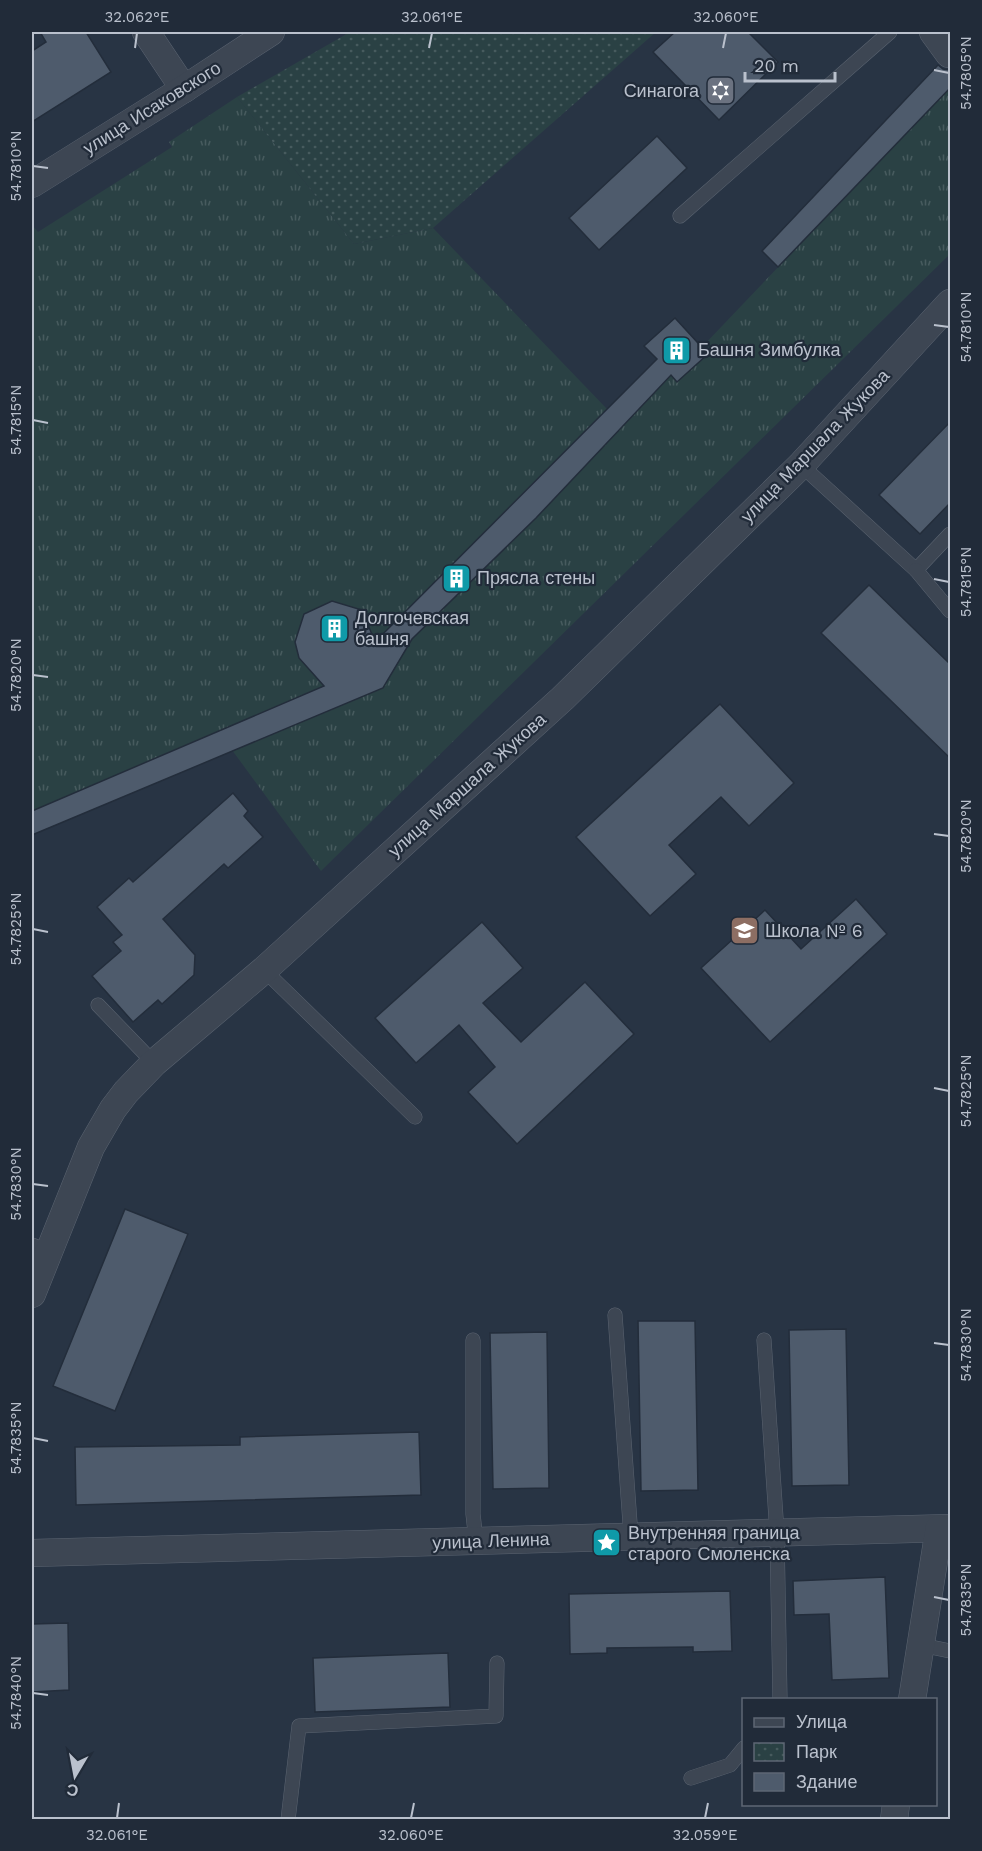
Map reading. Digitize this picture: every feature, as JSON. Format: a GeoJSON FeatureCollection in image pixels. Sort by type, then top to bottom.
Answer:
{"type":"FeatureCollection","features":[{"type":"Feature","properties":{"kind":"street"},"geometry":{"type":"LineString","coordinates":[[146,32],[184,89]]}},
{"type":"Feature","properties":{"kind":"street","name":"улица Исаковского"},"geometry":{"type":"LineString","coordinates":[[32,184],[272,32]]}},
{"type":"Feature","properties":{"kind":"street"},"geometry":{"type":"LineString","coordinates":[[933,32],[950,54]]}},
{"type":"Feature","properties":{"kind":"street","name":"улица Маршала Жукова"},"geometry":{"type":"LineString","coordinates":[[32,1294],[40,1248],[101,1128],[126,1092],[154,1063],[264,970],[563,698],[801,465],[951,303]]}},
{"type":"Feature","properties":{"kind":"street"},"geometry":{"type":"LineString","coordinates":[[912,1698],[945,1528]]}},
{"type":"Feature","properties":{"kind":"street","name":"улица Ленина"},"geometry":{"type":"LineString","coordinates":[[32,1553],[945,1528]]}},
{"type":"Feature","properties":{"kind":"lane"},"geometry":{"type":"LineString","coordinates":[[680,216],[890,32]]}},
{"type":"Feature","properties":{"kind":"lane"},"geometry":{"type":"LineString","coordinates":[[801,465],[916,570],[951,611]]}},
{"type":"Feature","properties":{"kind":"lane"},"geometry":{"type":"LineString","coordinates":[[916,570],[951,534]]}},
{"type":"Feature","properties":{"kind":"lane"},"geometry":{"type":"LineString","coordinates":[[264,970],[415,1117]]}},
{"type":"Feature","properties":{"kind":"lane"},"geometry":{"type":"LineString","coordinates":[[98,1005],[154,1063]]}},
{"type":"Feature","properties":{"kind":"lane"},"geometry":{"type":"LineString","coordinates":[[615,1315],[631,1537]]}},
{"type":"Feature","properties":{"kind":"lane"},"geometry":{"type":"LineString","coordinates":[[473,1340],[473,1514],[476,1541]]}},
{"type":"Feature","properties":{"kind":"lane"},"geometry":{"type":"LineString","coordinates":[[764,1340],[777,1533],[780,1698]]}},
{"type":"Feature","properties":{"kind":"lane"},"geometry":{"type":"LineString","coordinates":[[921,1645],[951,1651]]}},
{"type":"Feature","properties":{"kind":"lane"},"geometry":{"type":"LineString","coordinates":[[288,1820],[299,1726],[496,1716],[497,1663]]}},
{"type":"Feature","properties":{"kind":"lane"},"geometry":{"type":"LineString","coordinates":[[691,1778],[730,1765],[742,1750]]}},
{"type":"Feature","properties":{"kind":"green space"},"geometry":{"type":"Polygon","coordinates":[[[350,32],[656,32],[433,228],[354,244],[237,97],[350,32]]]}},
{"type":"Feature","properties":{"kind":"green space"},"geometry":{"type":"Polygon","coordinates":[[[950,87],[950,254],[321,871],[232,750],[412,639],[536,518],[671,375],[677,381],[708,354],[702,347],[950,87]]]}},
{"type":"Feature","properties":{"kind":"green space"},"geometry":{"type":"Polygon","coordinates":[[[237,97],[354,244],[433,228],[607,409],[375,642],[361,610],[332,601],[304,614],[295,642],[299,658],[314,675],[335,681],[32,811],[32,225],[38,232],[172,147],[169,142],[237,97]]]}},
{"type":"Feature","properties":{"kind":"building"},"geometry":{"type":"Polygon","coordinates":[[[40,32],[86,32],[111,72],[32,122],[32,51],[46,42],[40,32]]]}},
{"type":"Feature","properties":{"kind":"building","name":"Синагога"},"geometry":{"type":"Polygon","coordinates":[[[675,32],[748,32],[778,62],[719,120],[653,52],[675,32]]]}},
{"type":"Feature","properties":{"kind":"building"},"geometry":{"type":"Polygon","coordinates":[[[938,65],[943,69],[951,70],[951,87],[778,267],[762,251],[938,65]]]}},
{"type":"Feature","properties":{"kind":"building"},"geometry":{"type":"Polygon","coordinates":[[[657,136],[687,168],[599,250],[569,218],[657,136]]]}},
{"type":"Feature","properties":{"kind":"building","name":"Прясла стены"},"geometry":{"type":"Polygon","coordinates":[[[675,318],[708,354],[677,382],[671,375],[536,518],[412,639],[383,688],[32,835],[32,811],[324,686],[299,658],[295,642],[304,614],[332,601],[362,610],[375,642],[657,359],[644,346],[675,318]]]}},
{"type":"Feature","properties":{"kind":"building"},"geometry":{"type":"Polygon","coordinates":[[[951,421],[951,502],[920,534],[879,495],[951,421]]]}},
{"type":"Feature","properties":{"kind":"building"},"geometry":{"type":"Polygon","coordinates":[[[869,585],[951,665],[951,759],[821,633],[869,585]]]}},
{"type":"Feature","properties":{"kind":"building"},"geometry":{"type":"Polygon","coordinates":[[[720,704],[794,783],[749,826],[721,797],[669,845],[696,874],[650,916],[576,837],[720,704]]]}},
{"type":"Feature","properties":{"kind":"building"},"geometry":{"type":"Polygon","coordinates":[[[233,793],[248,811],[244,816],[263,837],[228,868],[224,864],[163,919],[195,955],[194,975],[162,1004],[158,1000],[133,1022],[92,976],[121,951],[113,942],[122,935],[97,907],[129,878],[133,882],[233,793]]]}},
{"type":"Feature","properties":{"kind":"building"},"geometry":{"type":"Polygon","coordinates":[[[856,899],[887,934],[770,1042],[701,968],[765,910],[801,949],[856,899]]]}},
{"type":"Feature","properties":{"kind":"building"},"geometry":{"type":"Polygon","coordinates":[[[482,922],[523,968],[483,1003],[521,1042],[585,982],[634,1034],[517,1144],[468,1092],[495,1067],[459,1025],[416,1063],[375,1018],[482,922]]]}},
{"type":"Feature","properties":{"kind":"building"},"geometry":{"type":"Polygon","coordinates":[[[125,1209],[188,1234],[115,1411],[53,1386],[125,1209]]]}},
{"type":"Feature","properties":{"kind":"building"},"geometry":{"type":"Polygon","coordinates":[[[638,1321],[695,1321],[698,1490],[641,1491],[638,1321]]]}},
{"type":"Feature","properties":{"kind":"building"},"geometry":{"type":"Polygon","coordinates":[[[846,1329],[849,1485],[792,1486],[789,1330],[846,1329]]]}},
{"type":"Feature","properties":{"kind":"building"},"geometry":{"type":"Polygon","coordinates":[[[547,1332],[549,1488],[493,1489],[490,1333],[547,1332]]]}},
{"type":"Feature","properties":{"kind":"building"},"geometry":{"type":"Polygon","coordinates":[[[419,1432],[421,1495],[76,1505],[75,1447],[240,1445],[240,1437],[419,1432]]]}},
{"type":"Feature","properties":{"kind":"building"},"geometry":{"type":"Polygon","coordinates":[[[885,1577],[889,1678],[832,1680],[829,1614],[794,1615],[793,1581],[885,1577]]]}},
{"type":"Feature","properties":{"kind":"building"},"geometry":{"type":"Polygon","coordinates":[[[730,1591],[732,1651],[693,1652],[693,1647],[607,1648],[607,1653],[570,1654],[569,1594],[730,1591]]]}},
{"type":"Feature","properties":{"kind":"building"},"geometry":{"type":"Polygon","coordinates":[[[68,1623],[69,1690],[32,1692],[32,1624],[68,1623]]]}},
{"type":"Feature","properties":{"kind":"building"},"geometry":{"type":"Polygon","coordinates":[[[448,1653],[450,1707],[315,1712],[313,1658],[448,1653]]]}},
{"type":"Feature","properties":{"kind":"place","name":"Синагога"},"geometry":{"type":"Point","coordinates":[720,91]}},
{"type":"Feature","properties":{"kind":"place","name":"Башня Зимбулка"},"geometry":{"type":"Point","coordinates":[677,350]}},
{"type":"Feature","properties":{"kind":"place","name":"Прясла стены"},"geometry":{"type":"Point","coordinates":[456,578]}},
{"type":"Feature","properties":{"kind":"place","name":"Долгочевская башня"},"geometry":{"type":"Point","coordinates":[334,628]}},
{"type":"Feature","properties":{"kind":"place","name":"Школа № 6"},"geometry":{"type":"Point","coordinates":[744,931]}},
{"type":"Feature","properties":{"kind":"place","name":"Внутренняя граница старого Смоленска"},"geometry":{"type":"Point","coordinates":[607,1543]}}]}
